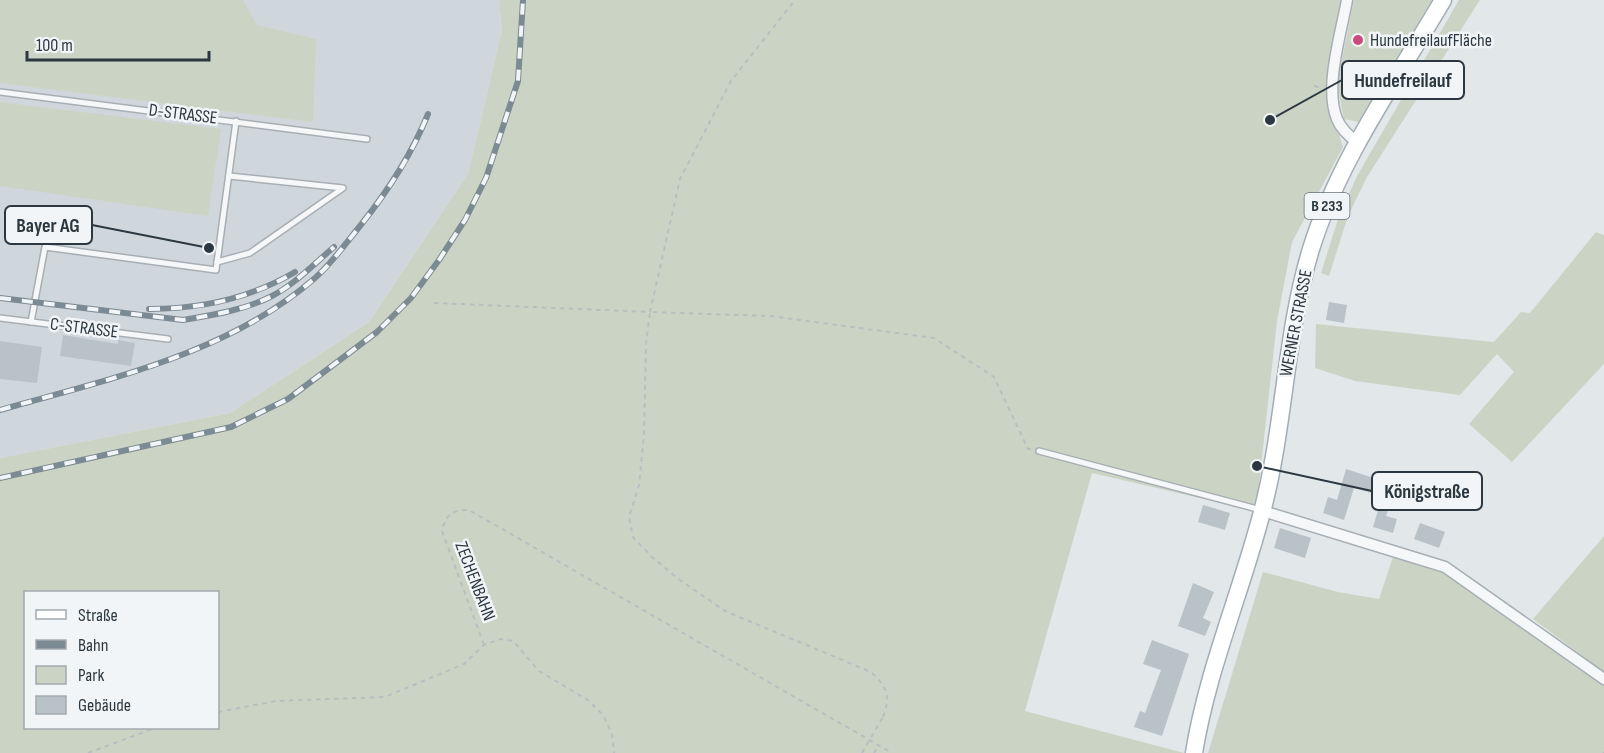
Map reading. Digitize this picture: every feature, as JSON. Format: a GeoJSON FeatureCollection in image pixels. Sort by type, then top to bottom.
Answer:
{"type":"FeatureCollection","features":[{"type":"Feature","properties":{"kind":"main road","name":"WERNER STRASSE"},"geometry":{"type":"LineString","coordinates":[[1194,753],[1207,698],[1263,511],[1300,295],[1321,219],[1358,143],[1443,0]]}},
{"type":"Feature","properties":{"kind":"street"},"geometry":{"type":"LineString","coordinates":[[1347,0],[1332,90],[1337,120],[1347,134],[1358,143]]}},
{"type":"Feature","properties":{"kind":"street"},"geometry":{"type":"LineString","coordinates":[[1263,511],[1445,567],[1604,679]]}},
{"type":"Feature","properties":{"kind":"lane","name":"D-STRASSE"},"geometry":{"type":"LineString","coordinates":[[0,92],[367,139]]}},
{"type":"Feature","properties":{"kind":"lane"},"geometry":{"type":"LineString","coordinates":[[31,322],[45,248],[216,270],[236,121]]}},
{"type":"Feature","properties":{"kind":"lane"},"geometry":{"type":"LineString","coordinates":[[218,262],[250,253],[343,188],[229,176]]}},
{"type":"Feature","properties":{"kind":"lane","name":"C-STRASSE"},"geometry":{"type":"LineString","coordinates":[[0,318],[168,339]]}},
{"type":"Feature","properties":{"kind":"lane"},"geometry":{"type":"LineString","coordinates":[[1039,451],[1263,511]]}},
{"type":"Feature","properties":{"kind":"path"},"geometry":{"type":"LineString","coordinates":[[795,0],[730,81],[680,179],[650,312],[646,344],[644,435],[639,485],[629,517],[633,537],[652,557],[677,579],[725,611],[871,672],[886,686],[889,701],[883,717],[862,753]]}},
{"type":"Feature","properties":{"kind":"path"},"geometry":{"type":"LineString","coordinates":[[434,303],[770,316],[934,338],[994,377],[1028,448],[1039,451]]}},
{"type":"Feature","properties":{"kind":"path","name":"ZECHENBAHN"},"geometry":{"type":"LineString","coordinates":[[484,645],[442,531],[446,517],[455,510],[469,510],[879,745]]}},
{"type":"Feature","properties":{"kind":"path"},"geometry":{"type":"LineString","coordinates":[[219,711],[276,701],[385,697],[464,664],[484,645],[500,639],[513,641],[539,671],[588,700],[603,715],[612,734],[614,753]]}},
{"type":"Feature","properties":{"kind":"path"},"geometry":{"type":"LineString","coordinates":[[88,753],[152,729]]}},
{"type":"Feature","properties":{"kind":"path"},"geometry":{"type":"LineString","coordinates":[[874,753],[879,745],[892,753]]}},
{"type":"Feature","properties":{"kind":"shaded area"},"geometry":{"type":"Polygon","coordinates":[[[0,0],[499,0],[502,30],[468,174],[369,322],[230,413],[0,458],[0,0]]]}},
{"type":"Feature","properties":{"kind":"green space"},"geometry":{"type":"Polygon","coordinates":[[[0,0],[243,0],[257,25],[316,39],[313,122],[0,83],[0,0]]]}},
{"type":"Feature","properties":{"kind":"green space"},"geometry":{"type":"Polygon","coordinates":[[[499,0],[1343,0],[1326,92],[1343,147],[1292,242],[1277,321],[1256,511],[1092,473],[1025,711],[1184,753],[0,753],[0,458],[230,413],[369,322],[468,174],[502,30],[499,0]]]}},
{"type":"Feature","properties":{"kind":"green space"},"geometry":{"type":"Polygon","coordinates":[[[1354,0],[1432,0],[1359,122],[1344,119],[1337,84],[1354,0]]]}},
{"type":"Feature","properties":{"kind":"green space"},"geometry":{"type":"Polygon","coordinates":[[[1459,0],[1480,0],[1367,177],[1348,216],[1329,276],[1321,273],[1339,216],[1357,176],[1459,0]]]}},
{"type":"Feature","properties":{"kind":"green space"},"geometry":{"type":"Polygon","coordinates":[[[0,102],[221,129],[208,216],[0,186],[0,102]]]}},
{"type":"Feature","properties":{"kind":"green space"},"geometry":{"type":"Polygon","coordinates":[[[1596,232],[1604,235],[1604,364],[1512,462],[1469,424],[1514,372],[1497,354],[1460,395],[1355,381],[1315,368],[1316,324],[1494,342],[1521,312],[1530,313],[1596,232]]]}},
{"type":"Feature","properties":{"kind":"green space"},"geometry":{"type":"Polygon","coordinates":[[[1604,536],[1604,672],[1533,619],[1604,536]]]}},
{"type":"Feature","properties":{"kind":"green space"},"geometry":{"type":"Polygon","coordinates":[[[1393,557],[1438,569],[1604,685],[1604,753],[1208,753],[1263,572],[1338,592],[1379,599],[1393,557]]]}},
{"type":"Feature","properties":{"kind":"building"},"geometry":{"type":"Polygon","coordinates":[[[1329,302],[1347,305],[1344,323],[1326,320],[1329,302]]]}},
{"type":"Feature","properties":{"kind":"building"},"geometry":{"type":"Polygon","coordinates":[[[63,335],[118,344],[118,340],[135,343],[131,366],[60,356],[63,335]]]}},
{"type":"Feature","properties":{"kind":"building"},"geometry":{"type":"Polygon","coordinates":[[[0,341],[42,347],[37,383],[0,379],[0,341]]]}},
{"type":"Feature","properties":{"kind":"building"},"geometry":{"type":"Polygon","coordinates":[[[1346,469],[1386,482],[1382,496],[1354,488],[1344,520],[1323,513],[1328,497],[1337,500],[1346,469]]]}},
{"type":"Feature","properties":{"kind":"building"},"geometry":{"type":"Polygon","coordinates":[[[1382,497],[1391,500],[1386,516],[1397,519],[1393,533],[1373,527],[1382,497]]]}},
{"type":"Feature","properties":{"kind":"building"},"geometry":{"type":"Polygon","coordinates":[[[1203,505],[1230,513],[1225,530],[1198,522],[1203,505]]]}},
{"type":"Feature","properties":{"kind":"building"},"geometry":{"type":"Polygon","coordinates":[[[1420,523],[1445,532],[1439,548],[1414,539],[1420,523]]]}},
{"type":"Feature","properties":{"kind":"building"},"geometry":{"type":"Polygon","coordinates":[[[1280,528],[1311,538],[1305,558],[1274,548],[1280,528]]]}},
{"type":"Feature","properties":{"kind":"building"},"geometry":{"type":"Polygon","coordinates":[[[1193,583],[1214,592],[1203,618],[1211,622],[1205,636],[1178,626],[1193,583]]]}},
{"type":"Feature","properties":{"kind":"building"},"geometry":{"type":"Polygon","coordinates":[[[1152,640],[1189,654],[1162,736],[1134,727],[1140,711],[1145,713],[1161,670],[1143,664],[1152,640]]]}},
{"type":"Feature","properties":{"kind":"railway"},"geometry":{"type":"LineString","coordinates":[[0,478],[231,427],[288,399],[377,332],[411,298],[439,260],[465,220],[486,178],[518,81],[523,0]]}},
{"type":"Feature","properties":{"kind":"railway"},"geometry":{"type":"LineString","coordinates":[[0,410],[125,375],[166,361],[206,345],[281,304],[321,272],[370,213],[406,159],[428,114]]}},
{"type":"Feature","properties":{"kind":"railway"},"geometry":{"type":"LineString","coordinates":[[0,298],[183,320],[217,314],[262,301],[296,280],[334,247]]}},
{"type":"Feature","properties":{"kind":"railway"},"geometry":{"type":"LineString","coordinates":[[149,309],[187,307],[224,301],[260,289],[295,272]]}},
{"type":"Feature","properties":{"kind":"place","name":"HundefreilaufFläche"},"geometry":{"type":"Point","coordinates":[1358,40]}},
{"type":"Feature","properties":{"kind":"place","name":"Hundefreilauf"},"geometry":{"type":"Point","coordinates":[1270,120]}},
{"type":"Feature","properties":{"kind":"place","name":"Bayer AG"},"geometry":{"type":"Point","coordinates":[209,248]}},
{"type":"Feature","properties":{"kind":"place","name":"Königstraße"},"geometry":{"type":"Point","coordinates":[1257,466]}}]}
